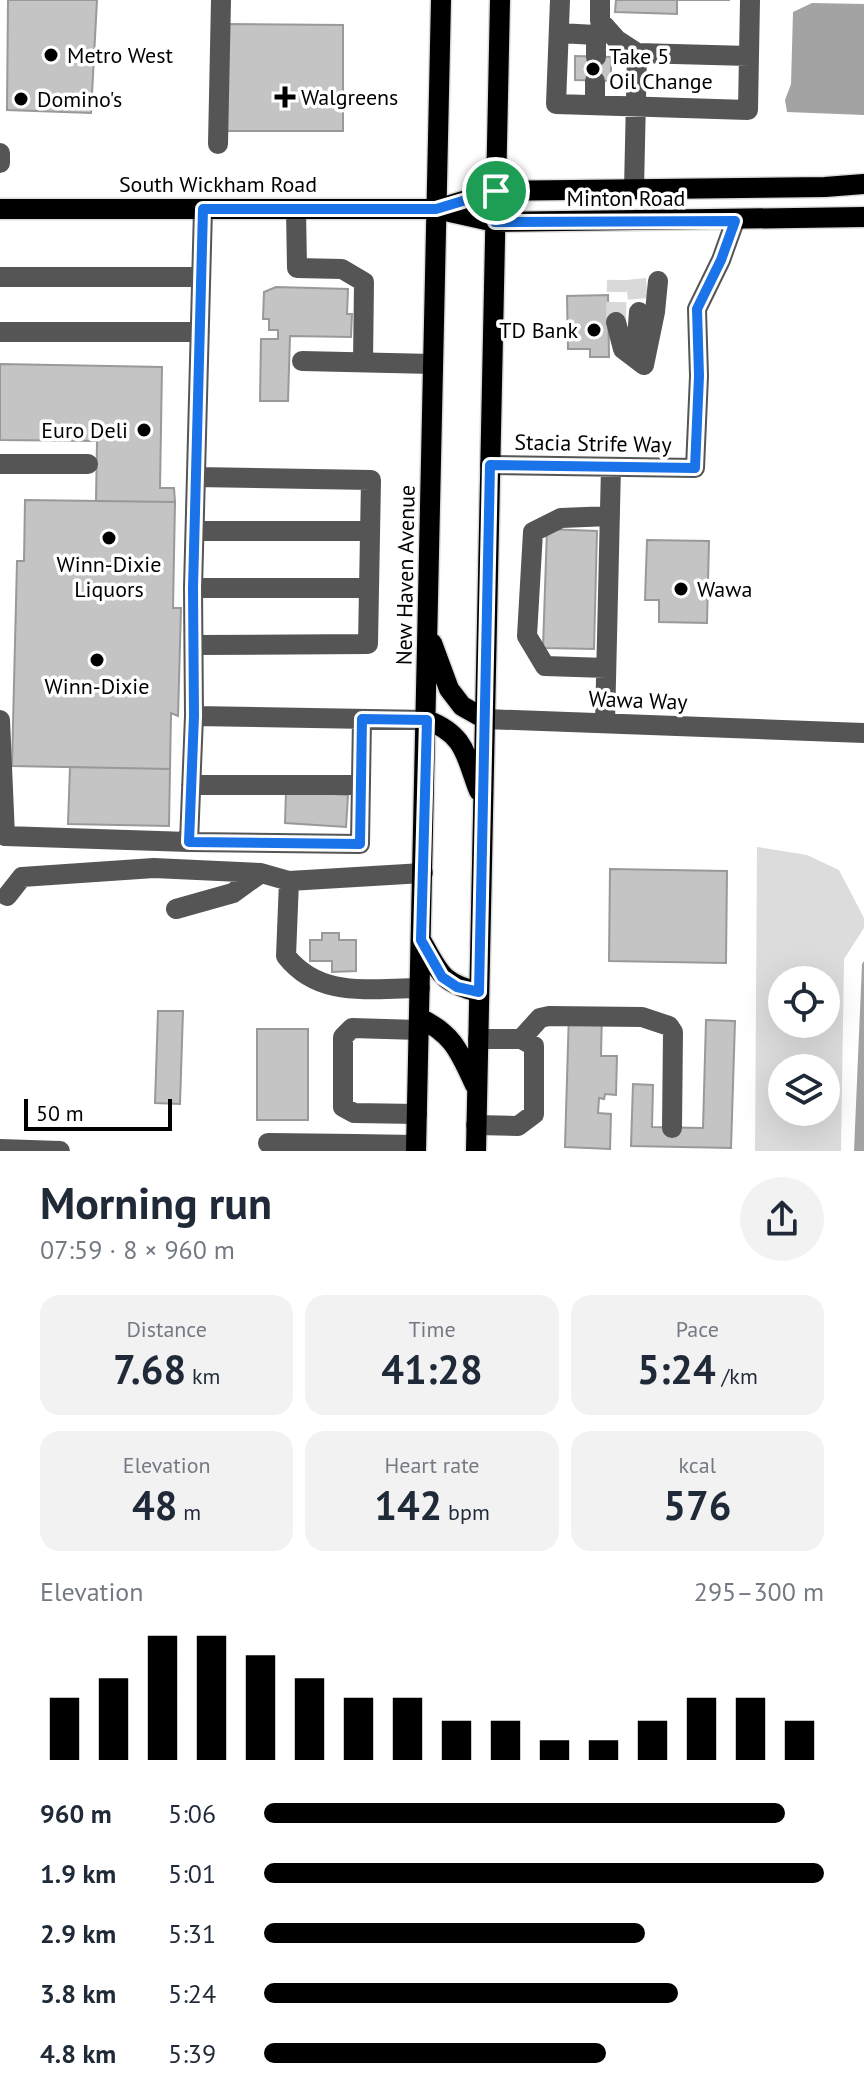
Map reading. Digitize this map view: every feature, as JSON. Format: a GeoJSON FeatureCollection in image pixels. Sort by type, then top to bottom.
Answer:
{"type":"FeatureCollection","features":[{"type":"Feature","properties":{"kind":"main road","name":"New Haven Avenue"},"geometry":{"type":"LineString","coordinates":[[416,1148],[441,0]]}},
{"type":"Feature","properties":{"kind":"main road"},"geometry":{"type":"LineString","coordinates":[[476,1151],[500,0]]}},
{"type":"Feature","properties":{"kind":"main road","name":"Minton Road"},"geometry":{"type":"LineString","coordinates":[[436,209],[496,191],[864,184]]}},
{"type":"Feature","properties":{"kind":"main road","name":"South Wickham Road"},"geometry":{"type":"LineString","coordinates":[[0,209],[436,209]]}},
{"type":"Feature","properties":{"kind":"main road","name":"Minton Road"},"geometry":{"type":"LineString","coordinates":[[436,209],[495,222],[864,217]]}},
{"type":"Feature","properties":{"kind":"main road"},"geometry":{"type":"LineString","coordinates":[[428,632],[449,689],[462,706],[485,719]]}},
{"type":"Feature","properties":{"kind":"main road"},"geometry":{"type":"LineString","coordinates":[[427,720],[447,728],[460,742],[483,803]]}},
{"type":"Feature","properties":{"kind":"main road"},"geometry":{"type":"LineString","coordinates":[[421,940],[442,977],[457,987],[479,992]]}},
{"type":"Feature","properties":{"kind":"main road"},"geometry":{"type":"LineString","coordinates":[[419,1024],[439,1027],[455,1044],[477,1088]]}},
{"type":"Feature","properties":{"kind":"street"},"geometry":{"type":"LineString","coordinates":[[218,144],[221,0]]}},
{"type":"Feature","properties":{"kind":"street"},"geometry":{"type":"LineString","coordinates":[[560,0],[556,104],[748,110],[750,0]]}},
{"type":"Feature","properties":{"kind":"street"},"geometry":{"type":"LineString","coordinates":[[600,0],[600,21],[617,40],[637,53],[749,56]]}},
{"type":"Feature","properties":{"kind":"street"},"geometry":{"type":"LineString","coordinates":[[559,33],[596,35],[596,57]]}},
{"type":"Feature","properties":{"kind":"street"},"geometry":{"type":"LineString","coordinates":[[634,189],[637,53]]}},
{"type":"Feature","properties":{"kind":"street"},"geometry":{"type":"LineString","coordinates":[[595,81],[595,106]]}},
{"type":"Feature","properties":{"kind":"street"},"geometry":{"type":"LineString","coordinates":[[0,153],[0,163]]}},
{"type":"Feature","properties":{"kind":"street"},"geometry":{"type":"LineString","coordinates":[[189,842],[203,209]]}},
{"type":"Feature","properties":{"kind":"street"},"geometry":{"type":"LineString","coordinates":[[296,209],[297,268],[342,269],[364,282],[363,363]]}},
{"type":"Feature","properties":{"kind":"street","name":"Stacia Strife Way"},"geometry":{"type":"LineString","coordinates":[[490,465],[695,468],[699,376],[697,309],[721,260],[735,221]]}},
{"type":"Feature","properties":{"kind":"street"},"geometry":{"type":"LineString","coordinates":[[0,277],[201,277]]}},
{"type":"Feature","properties":{"kind":"street"},"geometry":{"type":"LineString","coordinates":[[628,318],[636,359],[655,312],[658,281]]}},
{"type":"Feature","properties":{"kind":"street"},"geometry":{"type":"LineString","coordinates":[[0,332],[200,332]]}},
{"type":"Feature","properties":{"kind":"street"},"geometry":{"type":"LineString","coordinates":[[302,361],[433,364]]}},
{"type":"Feature","properties":{"kind":"street"},"geometry":{"type":"LineString","coordinates":[[0,464],[88,464]]}},
{"type":"Feature","properties":{"kind":"street"},"geometry":{"type":"LineString","coordinates":[[605,723],[611,467]]}},
{"type":"Feature","properties":{"kind":"street"},"geometry":{"type":"LineString","coordinates":[[194,645],[368,644],[371,480],[196,477]]}},
{"type":"Feature","properties":{"kind":"street"},"geometry":{"type":"LineString","coordinates":[[606,668],[545,666],[527,636],[533,532],[561,518],[610,516]]}},
{"type":"Feature","properties":{"kind":"street"},"geometry":{"type":"LineString","coordinates":[[195,531],[370,531]]}},
{"type":"Feature","properties":{"kind":"street"},"geometry":{"type":"LineString","coordinates":[[193,588],[369,588]]}},
{"type":"Feature","properties":{"kind":"street"},"geometry":{"type":"LineString","coordinates":[[194,716],[427,720]]}},
{"type":"Feature","properties":{"kind":"street"},"geometry":{"type":"LineString","coordinates":[[0,720],[5,836],[360,844],[362,719]]}},
{"type":"Feature","properties":{"kind":"street","name":"Wawa Way"},"geometry":{"type":"LineString","coordinates":[[485,719],[864,733]]}},
{"type":"Feature","properties":{"kind":"street"},"geometry":{"type":"LineString","coordinates":[[191,785],[361,785]]}},
{"type":"Feature","properties":{"kind":"street"},"geometry":{"type":"LineString","coordinates":[[7,896],[22,877],[154,868],[261,873],[289,881],[423,873]]}},
{"type":"Feature","properties":{"kind":"street"},"geometry":{"type":"LineString","coordinates":[[176,909],[233,893],[261,873]]}},
{"type":"Feature","properties":{"kind":"street"},"geometry":{"type":"LineString","coordinates":[[289,881],[286,956],[298,972],[330,987],[420,988]]}},
{"type":"Feature","properties":{"kind":"street"},"geometry":{"type":"LineString","coordinates":[[521,1039],[540,1018],[549,1016],[642,1017],[669,1026],[673,1032],[672,1128]]}},
{"type":"Feature","properties":{"kind":"street"},"geometry":{"type":"LineString","coordinates":[[417,1114],[354,1113],[343,1107],[343,1037],[352,1028],[419,1024]]}},
{"type":"Feature","properties":{"kind":"street"},"geometry":{"type":"LineString","coordinates":[[476,1125],[518,1126],[534,1114],[534,1046],[521,1039],[478,1039]]}},
{"type":"Feature","properties":{"kind":"street"},"geometry":{"type":"LineString","coordinates":[[268,1143],[416,1148]]}},
{"type":"Feature","properties":{"kind":"street"},"geometry":{"type":"LineString","coordinates":[[0,1149],[60,1151]]}},
{"type":"Feature","properties":{"kind":"shaded area"},"geometry":{"type":"Polygon","coordinates":[[[812,3],[864,4],[864,115],[787,112],[785,100],[791,84],[793,12],[812,3]]]}},
{"type":"Feature","properties":{"kind":"shaded area"},"geometry":{"type":"Polygon","coordinates":[[[757,847],[807,855],[839,870],[864,918],[864,928],[844,959],[841,1151],[755,1151],[757,847]]]}},
{"type":"Feature","properties":{"kind":"shaded area"},"geometry":{"type":"Polygon","coordinates":[[[864,961],[864,1151],[854,1151],[862,964],[864,961]]]}},
{"type":"Feature","properties":{"kind":"building","name":"Metro West"},"geometry":{"type":"Polygon","coordinates":[[[8,0],[97,0],[91,113],[7,110],[8,0]]]}},
{"type":"Feature","properties":{"kind":"building"},"geometry":{"type":"Polygon","coordinates":[[[616,0],[677,0],[677,14],[615,12],[616,0]]]}},
{"type":"Feature","properties":{"kind":"building","name":"Walgreens"},"geometry":{"type":"Polygon","coordinates":[[[224,24],[343,25],[343,131],[223,131],[224,24]]]}},
{"type":"Feature","properties":{"kind":"building","name":"Take 5 Oil Change"},"geometry":{"type":"Polygon","coordinates":[[[575,56],[611,57],[611,81],[575,80],[575,56]]]}},
{"type":"Feature","properties":{"kind":"building"},"geometry":{"type":"Polygon","coordinates":[[[276,287],[348,289],[347,314],[352,314],[351,337],[290,336],[288,401],[260,401],[261,339],[278,339],[278,330],[269,330],[269,319],[263,319],[264,292],[276,287]]]}},
{"type":"Feature","properties":{"kind":"building"},"geometry":{"type":"Polygon","coordinates":[[[608,295],[609,357],[590,357],[590,349],[568,349],[567,296],[608,295]]]}},
{"type":"Feature","properties":{"kind":"building"},"geometry":{"type":"Polygon","coordinates":[[[0,364],[162,367],[160,488],[174,488],[175,502],[96,501],[97,441],[0,440],[0,364]]]}},
{"type":"Feature","properties":{"kind":"building","name":"Winn-Dixie"},"geometry":{"type":"Polygon","coordinates":[[[25,500],[175,502],[173,608],[181,608],[178,716],[171,713],[170,769],[12,766],[17,561],[24,561],[25,500]]]}},
{"type":"Feature","properties":{"kind":"building"},"geometry":{"type":"Polygon","coordinates":[[[547,529],[597,531],[594,649],[543,648],[547,529]]]}},
{"type":"Feature","properties":{"kind":"building"},"geometry":{"type":"Polygon","coordinates":[[[647,540],[709,541],[707,623],[659,622],[659,600],[645,600],[647,540]]]}},
{"type":"Feature","properties":{"kind":"building"},"geometry":{"type":"Polygon","coordinates":[[[70,767],[170,769],[169,826],[68,824],[70,767]]]}},
{"type":"Feature","properties":{"kind":"building"},"geometry":{"type":"Polygon","coordinates":[[[286,791],[348,795],[346,827],[285,823],[286,791]]]}},
{"type":"Feature","properties":{"kind":"building"},"geometry":{"type":"Polygon","coordinates":[[[610,869],[727,871],[726,963],[609,961],[610,869]]]}},
{"type":"Feature","properties":{"kind":"building"},"geometry":{"type":"Polygon","coordinates":[[[322,933],[339,933],[339,940],[356,940],[356,971],[332,972],[332,961],[310,961],[310,940],[322,940],[322,933]]]}},
{"type":"Feature","properties":{"kind":"building"},"geometry":{"type":"Polygon","coordinates":[[[158,1011],[183,1011],[180,1104],[155,1103],[158,1011]]]}},
{"type":"Feature","properties":{"kind":"building"},"geometry":{"type":"Polygon","coordinates":[[[569,1011],[602,1012],[601,1056],[617,1056],[616,1095],[605,1094],[604,1099],[599,1098],[598,1113],[611,1114],[610,1149],[565,1147],[569,1011]]]}},
{"type":"Feature","properties":{"kind":"building"},"geometry":{"type":"Polygon","coordinates":[[[706,1020],[735,1021],[731,1148],[631,1146],[633,1084],[653,1085],[652,1127],[703,1128],[706,1020]]]}},
{"type":"Feature","properties":{"kind":"building"},"geometry":{"type":"Polygon","coordinates":[[[257,1029],[308,1029],[308,1120],[257,1120],[257,1029]]]}},
{"type":"Feature","properties":{"kind":"tunnel"},"geometry":{"type":"LineString","coordinates":[[636,279],[639,312]]}},
{"type":"Feature","properties":{"kind":"tunnel"},"geometry":{"type":"LineString","coordinates":[[616,322],[617,280]]}},
{"type":"Feature","properties":{"kind":"place","name":"Metro West"},"geometry":{"type":"Point","coordinates":[51,55]}},
{"type":"Feature","properties":{"kind":"place","name":"Take 5 Oil Change"},"geometry":{"type":"Point","coordinates":[593,69]}},
{"type":"Feature","properties":{"kind":"place","name":"Walgreens"},"geometry":{"type":"Point","coordinates":[285,97]}},
{"type":"Feature","properties":{"kind":"place","name":"Domino's"},"geometry":{"type":"Point","coordinates":[21,99]}},
{"type":"Feature","properties":{"kind":"place","name":"TD Bank"},"geometry":{"type":"Point","coordinates":[594,330]}},
{"type":"Feature","properties":{"kind":"place","name":"Euro Deli"},"geometry":{"type":"Point","coordinates":[144,430]}},
{"type":"Feature","properties":{"kind":"place","name":"Winn-Dixie Liquors"},"geometry":{"type":"Point","coordinates":[109,538]}},
{"type":"Feature","properties":{"kind":"place","name":"Wawa"},"geometry":{"type":"Point","coordinates":[681,589]}},
{"type":"Feature","properties":{"kind":"place","name":"Winn-Dixie"},"geometry":{"type":"Point","coordinates":[97,660]}},
{"type":"Feature","properties":{"kind":"route"},"geometry":{"type":"LineString","coordinates":[[496,191],[495,222],[735,221],[721,260],[697,309],[699,376],[695,468],[490,465],[479,992],[457,987],[442,977],[421,940],[427,720],[362,719],[360,844],[189,842],[194,716],[193,588],[203,209],[436,209],[496,191]]}}]}
